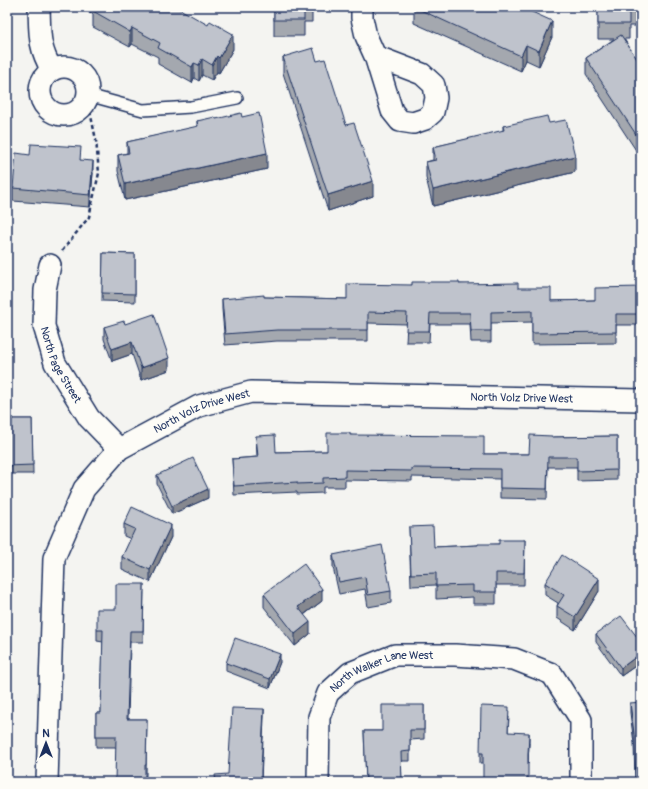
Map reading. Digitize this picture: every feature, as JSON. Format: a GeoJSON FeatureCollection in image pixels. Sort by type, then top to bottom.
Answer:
{"type":"FeatureCollection","features":[{"type":"Feature","properties":{"kind":"street"},"geometry":{"type":"LineString","coordinates":[[40,7],[40,39],[45,58],[52,70]]}},
{"type":"Feature","properties":{"kind":"street"},"geometry":{"type":"LineString","coordinates":[[362,7],[362,18],[366,36],[375,56]]}},
{"type":"Feature","properties":{"kind":"street"},"geometry":{"type":"LineString","coordinates":[[65,66],[75,69],[83,76],[88,86],[87,96],[80,109],[69,114],[58,114],[48,109],[42,102],[40,91],[43,79],[52,70],[57,67],[65,66]]}},
{"type":"Feature","properties":{"kind":"street","name":"North Page Street"},"geometry":{"type":"LineString","coordinates":[[50,265],[45,290],[44,326],[55,363],[90,418],[120,449]]}},
{"type":"Feature","properties":{"kind":"street","name":"North Volz Drive West"},"geometry":{"type":"LineString","coordinates":[[47,782],[54,558],[84,489],[120,449],[199,406],[251,392],[641,400]]}},
{"type":"Feature","properties":{"kind":"street","name":"North Walker Lane West"},"geometry":{"type":"LineString","coordinates":[[318,782],[319,718],[328,693],[350,673],[395,655],[455,655],[514,660],[552,674],[581,720],[581,782]]}},
{"type":"Feature","properties":{"kind":"lane"},"geometry":{"type":"LineString","coordinates":[[87,96],[143,110],[191,107],[237,98]]}},
{"type":"Feature","properties":{"kind":"path"},"geometry":{"type":"LineString","coordinates":[[50,265],[89,217],[99,173],[96,140],[87,96]]}},
{"type":"Feature","properties":{"kind":"building"},"geometry":{"type":"Polygon","coordinates":[[[95,7],[179,7],[178,8],[208,25],[210,21],[233,34],[219,58],[217,56],[212,65],[202,59],[199,65],[194,63],[192,67],[158,48],[160,43],[132,28],[130,32],[93,11],[95,7]]]}},
{"type":"Feature","properties":{"kind":"building"},"geometry":{"type":"Polygon","coordinates":[[[274,7],[304,7],[304,20],[274,20],[274,7]]]}},
{"type":"Feature","properties":{"kind":"building"},"geometry":{"type":"Polygon","coordinates":[[[414,7],[521,7],[552,21],[539,51],[526,45],[521,56],[414,7]]]}},
{"type":"Feature","properties":{"kind":"building"},"geometry":{"type":"Polygon","coordinates":[[[598,7],[639,7],[639,11],[629,11],[629,24],[598,24],[598,7]]]}},
{"type":"Feature","properties":{"kind":"building"},"geometry":{"type":"Polygon","coordinates":[[[621,35],[641,65],[641,142],[586,58],[621,35]]]}},
{"type":"Feature","properties":{"kind":"building"},"geometry":{"type":"Polygon","coordinates":[[[313,48],[317,61],[325,59],[346,125],[354,123],[373,181],[328,195],[283,57],[313,48]]]}},
{"type":"Feature","properties":{"kind":"building"},"geometry":{"type":"Polygon","coordinates":[[[241,113],[242,117],[259,113],[267,153],[125,184],[118,155],[129,153],[127,142],[198,126],[197,121],[215,117],[216,119],[241,113]]]}},
{"type":"Feature","properties":{"kind":"building"},"geometry":{"type":"Polygon","coordinates":[[[547,116],[549,123],[566,120],[575,156],[433,190],[426,162],[436,160],[433,147],[504,130],[503,126],[547,116]]]}},
{"type":"Feature","properties":{"kind":"building"},"geometry":{"type":"Polygon","coordinates":[[[31,144],[81,147],[80,160],[93,161],[90,195],[13,188],[16,153],[30,155],[31,144]]]}},
{"type":"Feature","properties":{"kind":"building"},"geometry":{"type":"Polygon","coordinates":[[[103,253],[135,254],[135,294],[102,293],[103,253]]]}},
{"type":"Feature","properties":{"kind":"building"},"geometry":{"type":"Polygon","coordinates":[[[412,282],[459,282],[459,284],[518,283],[518,288],[551,288],[551,301],[595,300],[595,288],[641,287],[641,314],[616,314],[616,332],[532,333],[532,311],[491,312],[491,331],[471,331],[470,313],[430,313],[429,331],[406,331],[407,313],[368,312],[368,330],[277,330],[225,334],[222,299],[264,295],[264,297],[347,299],[347,284],[412,285],[412,282]]]}},
{"type":"Feature","properties":{"kind":"building"},"geometry":{"type":"Polygon","coordinates":[[[154,314],[169,358],[141,368],[132,342],[112,349],[104,327],[124,321],[125,324],[154,314]]]}},
{"type":"Feature","properties":{"kind":"building"},"geometry":{"type":"Polygon","coordinates":[[[7,419],[32,419],[33,465],[7,466],[7,419]]]}},
{"type":"Feature","properties":{"kind":"building"},"geometry":{"type":"Polygon","coordinates":[[[327,433],[350,433],[350,435],[484,436],[484,454],[529,454],[530,435],[552,437],[617,436],[617,470],[577,471],[577,457],[548,457],[547,489],[500,488],[500,469],[412,468],[412,471],[345,470],[345,477],[323,478],[323,483],[297,484],[297,482],[234,486],[232,459],[258,457],[256,436],[275,435],[276,452],[327,451],[327,433]]]}},
{"type":"Feature","properties":{"kind":"building"},"geometry":{"type":"Polygon","coordinates":[[[193,458],[208,489],[172,506],[157,475],[193,458]]]}},
{"type":"Feature","properties":{"kind":"building"},"geometry":{"type":"Polygon","coordinates":[[[132,507],[171,525],[150,570],[122,557],[135,529],[124,524],[132,507]]]}},
{"type":"Feature","properties":{"kind":"building"},"geometry":{"type":"Polygon","coordinates":[[[433,526],[434,547],[499,544],[499,540],[525,540],[524,573],[496,573],[496,592],[473,592],[473,585],[436,586],[436,573],[411,574],[409,527],[433,526]]]}},
{"type":"Feature","properties":{"kind":"building"},"geometry":{"type":"Polygon","coordinates":[[[382,545],[391,591],[368,595],[365,577],[339,582],[333,555],[382,545]]]}},
{"type":"Feature","properties":{"kind":"building"},"geometry":{"type":"Polygon","coordinates":[[[562,555],[599,579],[575,617],[557,606],[564,595],[545,583],[562,555]]]}},
{"type":"Feature","properties":{"kind":"building"},"geometry":{"type":"Polygon","coordinates":[[[304,564],[322,589],[298,607],[310,622],[295,634],[264,594],[304,564]]]}},
{"type":"Feature","properties":{"kind":"building"},"geometry":{"type":"Polygon","coordinates":[[[116,584],[144,584],[143,631],[130,631],[127,719],[147,719],[145,782],[115,782],[116,736],[96,736],[96,713],[101,713],[103,630],[97,630],[97,609],[116,609],[116,584]]]}},
{"type":"Feature","properties":{"kind":"building"},"geometry":{"type":"Polygon","coordinates":[[[621,616],[641,642],[641,653],[621,668],[596,634],[621,616]]]}},
{"type":"Feature","properties":{"kind":"building"},"geometry":{"type":"Polygon","coordinates":[[[235,638],[280,654],[270,679],[226,663],[235,638]]]}},
{"type":"Feature","properties":{"kind":"building"},"geometry":{"type":"Polygon","coordinates":[[[641,702],[641,782],[636,782],[634,733],[630,703],[641,702]]]}},
{"type":"Feature","properties":{"kind":"building"},"geometry":{"type":"Polygon","coordinates":[[[382,705],[424,705],[424,730],[410,730],[410,751],[401,752],[402,782],[366,782],[364,731],[382,731],[382,705]]]}},
{"type":"Feature","properties":{"kind":"building"},"geometry":{"type":"Polygon","coordinates":[[[481,706],[509,707],[508,732],[529,733],[528,782],[483,782],[483,753],[480,753],[481,706]]]}},
{"type":"Feature","properties":{"kind":"building"},"geometry":{"type":"Polygon","coordinates":[[[232,708],[264,709],[261,782],[216,782],[215,775],[228,774],[232,708]]]}}]}
